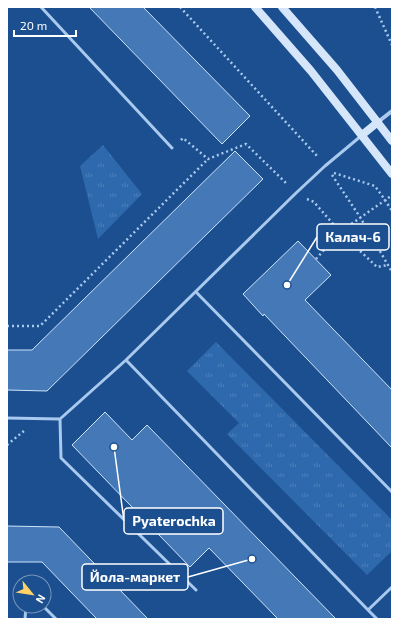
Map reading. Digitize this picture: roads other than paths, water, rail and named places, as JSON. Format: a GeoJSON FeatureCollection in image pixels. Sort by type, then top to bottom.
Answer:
{"type":"FeatureCollection","features":[{"type":"Feature","properties":{"kind":"main road"},"geometry":{"type":"LineString","coordinates":[[255,7],[311,71],[392,174]]}},
{"type":"Feature","properties":{"kind":"main road"},"geometry":{"type":"LineString","coordinates":[[282,7],[337,70],[392,141]]}},
{"type":"Feature","properties":{"kind":"main road"},"geometry":{"type":"LineString","coordinates":[[362,135],[378,122]]}},
{"type":"Feature","properties":{"kind":"street"},"geometry":{"type":"LineString","coordinates":[[378,122],[392,111]]}},
{"type":"Feature","properties":{"kind":"lane"},"geometry":{"type":"LineString","coordinates":[[41,7],[172,148]]}},
{"type":"Feature","properties":{"kind":"lane"},"geometry":{"type":"LineString","coordinates":[[7,418],[60,419],[126,360],[296,193],[362,135]]}},
{"type":"Feature","properties":{"kind":"lane"},"geometry":{"type":"LineString","coordinates":[[196,292],[392,492]]}},
{"type":"Feature","properties":{"kind":"lane"},"geometry":{"type":"LineString","coordinates":[[126,360],[377,619]]}},
{"type":"Feature","properties":{"kind":"lane"},"geometry":{"type":"LineString","coordinates":[[60,419],[61,458],[196,590]]}},
{"type":"Feature","properties":{"kind":"lane"},"geometry":{"type":"LineString","coordinates":[[368,610],[392,587]]}},
{"type":"Feature","properties":{"kind":"place","name":"Калач-6"},"geometry":{"type":"Point","coordinates":[287,285]}},
{"type":"Feature","properties":{"kind":"place","name":"Pyaterochka"},"geometry":{"type":"Point","coordinates":[114,447]}},
{"type":"Feature","properties":{"kind":"place","name":"Йола-маркет"},"geometry":{"type":"Point","coordinates":[252,559]}}]}
